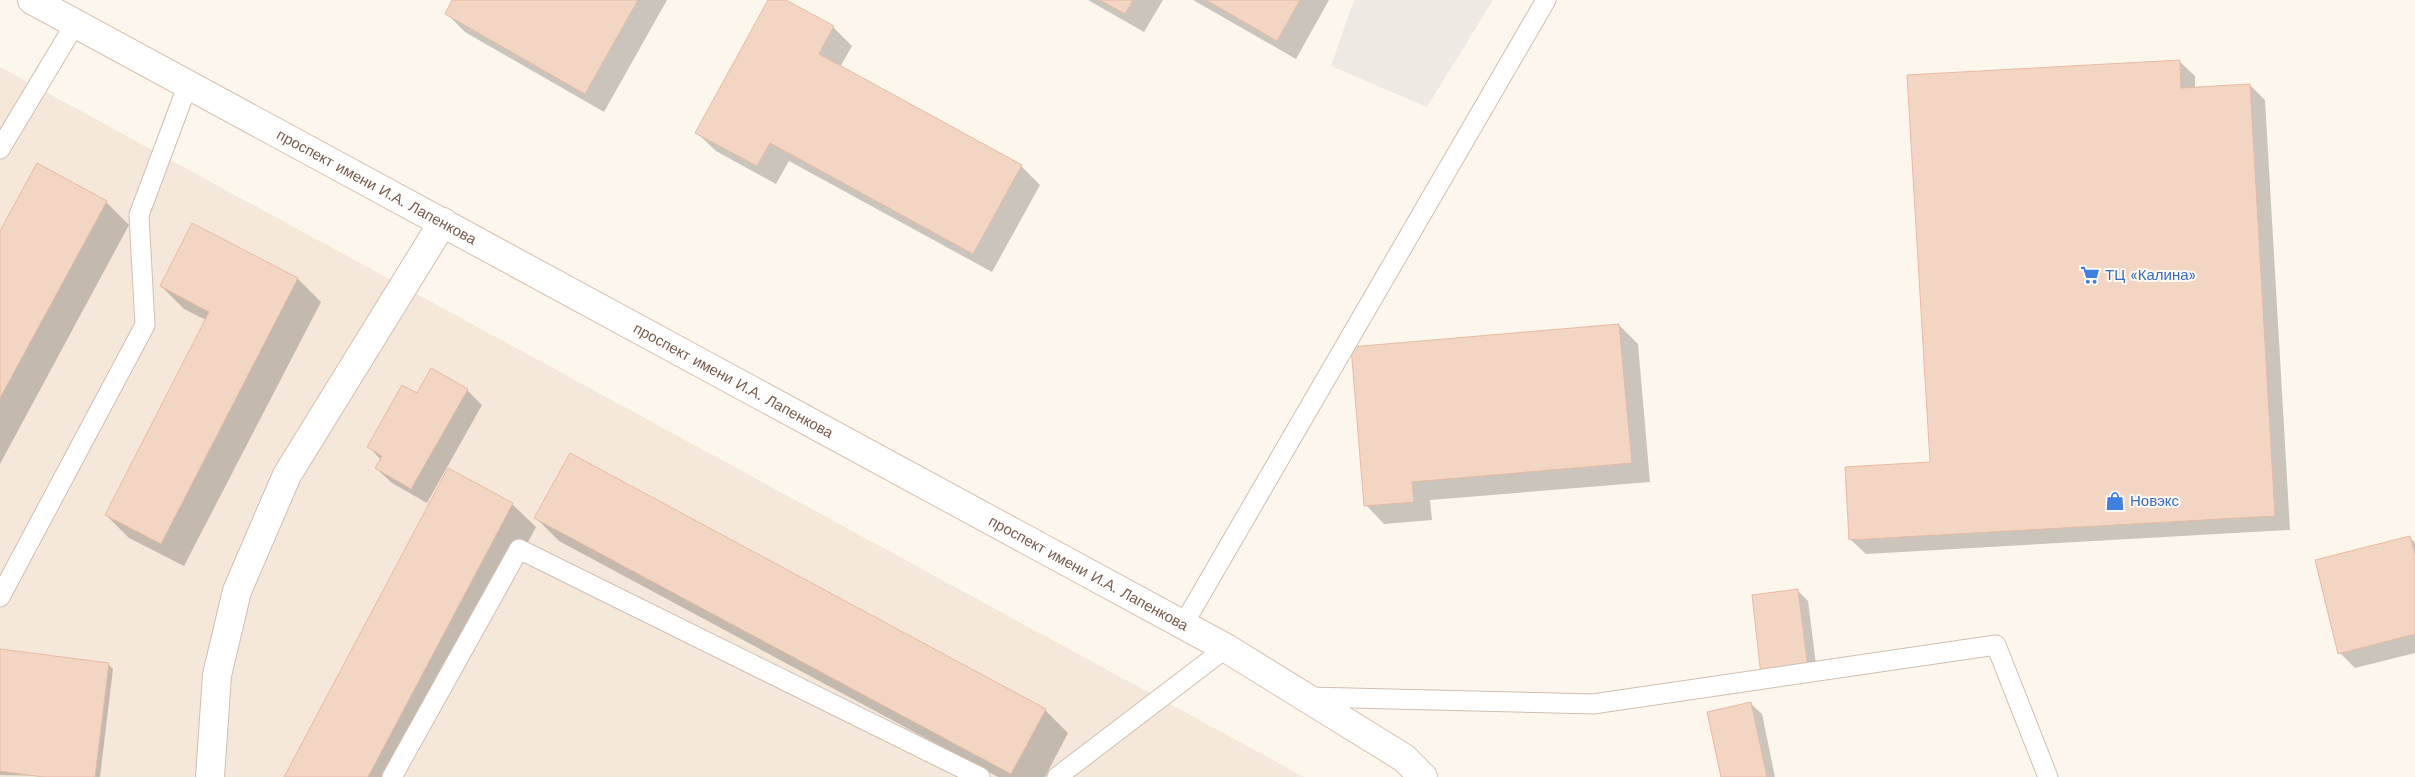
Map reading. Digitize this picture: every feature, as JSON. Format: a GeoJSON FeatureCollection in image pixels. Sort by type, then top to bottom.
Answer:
{"type":"FeatureCollection","features":[{"type":"Feature","properties":{"kind":"main road","name":"проспект имени И.А. Лапенкова"},"geometry":{"type":"LineString","coordinates":[[32,0],[1226,648],[1404,758],[1423,777]]}},
{"type":"Feature","properties":{"kind":"main road"},"geometry":{"type":"LineString","coordinates":[[210,777],[217,675],[237,591],[287,475],[443,222]]}},
{"type":"Feature","properties":{"kind":"lane"},"geometry":{"type":"LineString","coordinates":[[1183,625],[1546,0]]}},
{"type":"Feature","properties":{"kind":"lane"},"geometry":{"type":"LineString","coordinates":[[0,149],[75,24]]}},
{"type":"Feature","properties":{"kind":"lane"},"geometry":{"type":"LineString","coordinates":[[0,598],[145,325],[139,215],[188,84]]}},
{"type":"Feature","properties":{"kind":"lane"},"geometry":{"type":"LineString","coordinates":[[392,777],[519,549],[980,777]]}},
{"type":"Feature","properties":{"kind":"lane"},"geometry":{"type":"LineString","coordinates":[[1306,697],[1593,704],[1996,645],[2048,777]]}},
{"type":"Feature","properties":{"kind":"lane"},"geometry":{"type":"LineString","coordinates":[[1057,777],[1226,648]]}},
{"type":"Feature","properties":{"kind":"shaded area"},"geometry":{"type":"Polygon","coordinates":[[[1354,0],[1493,0],[1427,107],[1331,66],[1354,0]]]}},
{"type":"Feature","properties":{"kind":"shaded area"},"geometry":{"type":"Polygon","coordinates":[[[0,67],[1304,777],[0,777],[0,67]]]}},
{"type":"Feature","properties":{"kind":"building"},"geometry":{"type":"Polygon","coordinates":[[[452,0],[638,0],[585,94],[445,14],[452,0]]]}},
{"type":"Feature","properties":{"kind":"building"},"geometry":{"type":"Polygon","coordinates":[[[768,0],[786,0],[834,26],[819,54],[1022,165],[973,254],[770,143],[757,166],[695,133],[768,0]]]}},
{"type":"Feature","properties":{"kind":"building"},"geometry":{"type":"Polygon","coordinates":[[[1100,0],[1133,0],[1125,14],[1100,0]]]}},
{"type":"Feature","properties":{"kind":"building"},"geometry":{"type":"Polygon","coordinates":[[[1206,0],[1300,0],[1277,41],[1206,0]]]}},
{"type":"Feature","properties":{"kind":"building","name":"ТЦ «Калина»"},"geometry":{"type":"Polygon","coordinates":[[[2180,60],[2181,88],[2250,84],[2275,516],[1849,540],[1845,467],[1930,462],[1907,75],[2180,60]]]}},
{"type":"Feature","properties":{"kind":"building"},"geometry":{"type":"Polygon","coordinates":[[[37,163],[107,201],[0,398],[0,231],[37,163]]]}},
{"type":"Feature","properties":{"kind":"building"},"geometry":{"type":"Polygon","coordinates":[[[192,223],[298,278],[161,544],[105,515],[209,312],[160,286],[192,223]]]}},
{"type":"Feature","properties":{"kind":"building"},"geometry":{"type":"Polygon","coordinates":[[[1619,324],[1632,463],[1412,482],[1414,502],[1364,506],[1351,347],[1619,324]]]}},
{"type":"Feature","properties":{"kind":"building"},"geometry":{"type":"Polygon","coordinates":[[[431,368],[468,389],[411,489],[375,468],[382,456],[367,447],[402,385],[417,393],[431,368]]]}},
{"type":"Feature","properties":{"kind":"building"},"geometry":{"type":"Polygon","coordinates":[[[570,453],[1046,709],[1011,774],[534,518],[570,453]]]}},
{"type":"Feature","properties":{"kind":"building"},"geometry":{"type":"Polygon","coordinates":[[[448,468],[513,503],[368,777],[284,777],[448,468]]]}},
{"type":"Feature","properties":{"kind":"building"},"geometry":{"type":"Polygon","coordinates":[[[2410,536],[2415,555],[2415,634],[2338,654],[2315,560],[2410,536]]]}},
{"type":"Feature","properties":{"kind":"building"},"geometry":{"type":"Polygon","coordinates":[[[1798,589],[1808,669],[1761,675],[1752,595],[1798,589]]]}},
{"type":"Feature","properties":{"kind":"building"},"geometry":{"type":"Polygon","coordinates":[[[0,649],[109,663],[95,777],[43,777],[0,771],[0,649]]]}},
{"type":"Feature","properties":{"kind":"building"},"geometry":{"type":"Polygon","coordinates":[[[1751,702],[1767,777],[1721,777],[1707,712],[1751,702]]]}},
{"type":"Feature","properties":{"kind":"place","name":"ТЦ «Калина»"},"geometry":{"type":"Point","coordinates":[2090,275]}},
{"type":"Feature","properties":{"kind":"place","name":"Новэкс"},"geometry":{"type":"Point","coordinates":[2115,501]}}]}
